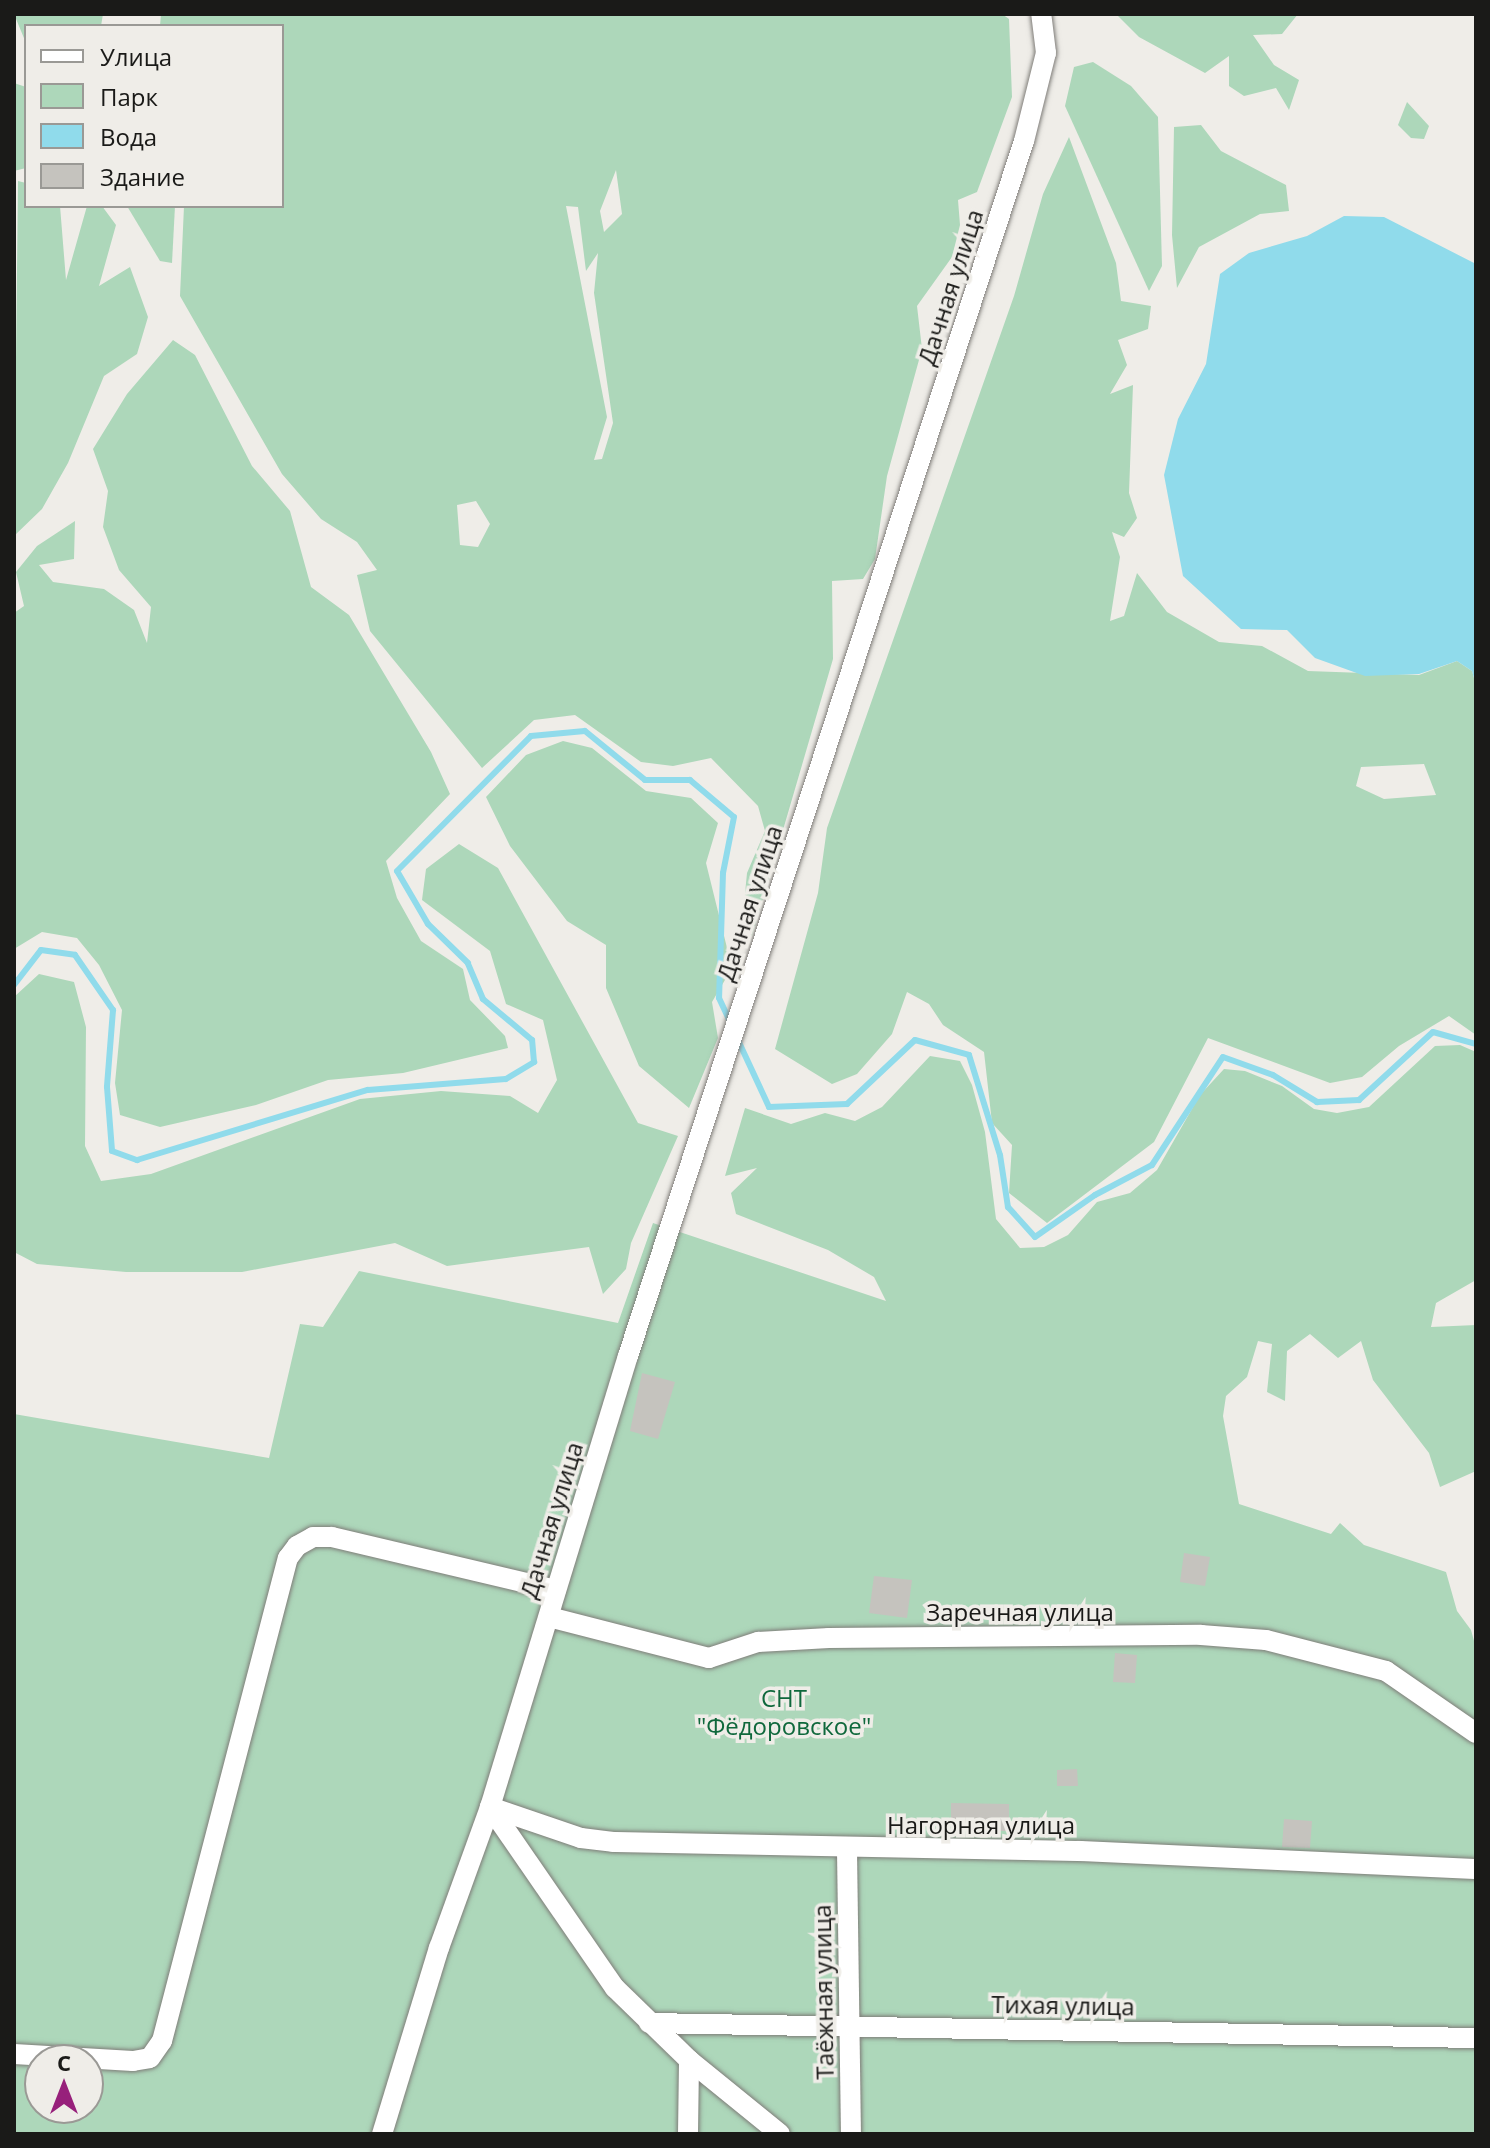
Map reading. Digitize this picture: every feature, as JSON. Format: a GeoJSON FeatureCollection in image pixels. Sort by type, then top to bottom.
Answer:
{"type":"FeatureCollection","features":[{"type":"Feature","properties":{"kind":"street","name":"Дачная улица"},"geometry":{"type":"LineString","coordinates":[[382,2134],[439,1948],[490,1807],[556,1590],[1024,141],[1046,53],[1041,14]]}},
{"type":"Feature","properties":{"kind":"street"},"geometry":{"type":"LineString","coordinates":[[14,2054],[133,2061],[150,2058],[162,2041],[288,1558],[297,1546],[313,1537],[332,1537],[556,1590]]}},
{"type":"Feature","properties":{"kind":"street","name":"Заречная улица"},"geometry":{"type":"LineString","coordinates":[[549,1617],[709,1658],[758,1642],[829,1638],[1201,1635],[1266,1640],[1386,1671],[1476,1733]]}},
{"type":"Feature","properties":{"kind":"street"},"geometry":{"type":"LineString","coordinates":[[490,1807],[584,1948],[649,2023],[780,2134]]}},
{"type":"Feature","properties":{"kind":"street","name":"Нагорная улица"},"geometry":{"type":"LineString","coordinates":[[490,1807],[581,1838],[613,1842],[847,1850],[1080,1851],[1476,1869]]}},
{"type":"Feature","properties":{"kind":"street","name":"Таёжная улица"},"geometry":{"type":"LineString","coordinates":[[847,1850],[851,2134]]}},
{"type":"Feature","properties":{"kind":"street","name":"Тихая улица"},"geometry":{"type":"LineString","coordinates":[[649,2023],[1476,2038]]}},
{"type":"Feature","properties":{"kind":"street"},"geometry":{"type":"LineString","coordinates":[[688,2134],[689,2060]]}},
{"type":"Feature","properties":{"kind":"green space"},"geometry":{"type":"Polygon","coordinates":[[[14,14],[103,14],[101,24],[24,24],[24,38],[14,14]]]}},
{"type":"Feature","properties":{"kind":"green space"},"geometry":{"type":"Polygon","coordinates":[[[161,14],[1002,14],[1009,19],[1012,97],[977,192],[958,200],[960,225],[952,257],[917,306],[922,349],[887,476],[875,559],[863,579],[832,581],[833,659],[752,936],[742,924],[747,873],[765,831],[758,806],[711,758],[673,766],[641,762],[575,715],[534,720],[482,768],[370,631],[357,575],[377,570],[357,542],[321,519],[282,474],[180,296],[184,208],[284,208],[284,24],[160,24],[161,14]],[[616,170],[600,211],[604,232],[622,214],[616,170]],[[566,206],[607,417],[594,460],[602,459],[613,423],[594,293],[598,253],[586,271],[578,207],[566,206]],[[476,501],[457,505],[460,545],[478,547],[490,524],[476,501]]]}},
{"type":"Feature","properties":{"kind":"green space"},"geometry":{"type":"Polygon","coordinates":[[[1116,14],[1298,14],[1282,34],[1253,35],[1274,65],[1299,80],[1289,110],[1276,88],[1244,96],[1229,86],[1229,56],[1205,73],[1139,37],[1116,14]]]}},
{"type":"Feature","properties":{"kind":"green space"},"geometry":{"type":"Polygon","coordinates":[[[1093,62],[1131,86],[1158,117],[1162,266],[1149,291],[1065,106],[1074,67],[1093,62]]]}},
{"type":"Feature","properties":{"kind":"green space"},"geometry":{"type":"Polygon","coordinates":[[[14,83],[24,86],[24,168],[14,171],[14,83]]]}},
{"type":"Feature","properties":{"kind":"green space"},"geometry":{"type":"Polygon","coordinates":[[[1407,102],[1429,126],[1424,139],[1411,138],[1398,125],[1407,102]]]}},
{"type":"Feature","properties":{"kind":"green space"},"geometry":{"type":"Polygon","coordinates":[[[1201,125],[1221,151],[1286,185],[1289,211],[1260,214],[1199,247],[1177,288],[1172,235],[1174,127],[1201,125]]]}},
{"type":"Feature","properties":{"kind":"green space"},"geometry":{"type":"Polygon","coordinates":[[[1069,137],[1116,263],[1121,301],[1151,306],[1148,329],[1118,340],[1127,365],[1110,394],[1133,385],[1129,493],[1137,518],[1124,537],[1112,532],[1120,557],[1110,621],[1124,616],[1137,573],[1167,612],[1219,642],[1262,646],[1308,671],[1419,675],[1457,661],[1472,671],[1476,685],[1476,1035],[1449,1016],[1399,1046],[1362,1077],[1330,1083],[1208,1038],[1154,1142],[1047,1223],[1009,1193],[1012,1145],[992,1123],[984,1052],[943,1025],[929,1004],[907,992],[892,1034],[857,1074],[832,1084],[775,1049],[818,893],[827,828],[1014,296],[1043,194],[1069,137]],[[1424,764],[1361,767],[1356,786],[1384,799],[1436,795],[1424,764]]]}},
{"type":"Feature","properties":{"kind":"green space"},"geometry":{"type":"Polygon","coordinates":[[[18,181],[24,182],[24,208],[60,208],[66,280],[86,208],[103,208],[116,225],[99,286],[130,267],[148,317],[137,354],[104,376],[68,463],[42,509],[14,536],[18,181]]]}},
{"type":"Feature","properties":{"kind":"green space"},"geometry":{"type":"Polygon","coordinates":[[[128,208],[175,208],[172,263],[160,261],[128,208]]]}},
{"type":"Feature","properties":{"kind":"green space"},"geometry":{"type":"Polygon","coordinates":[[[173,340],[195,355],[252,466],[290,511],[311,587],[349,615],[431,752],[450,794],[386,861],[397,898],[421,941],[463,969],[470,1000],[505,1036],[508,1048],[403,1073],[328,1080],[256,1105],[160,1127],[120,1115],[115,1083],[122,1010],[99,965],[77,938],[42,932],[14,949],[14,613],[24,606],[16,572],[37,546],[75,521],[74,559],[39,565],[53,582],[104,589],[134,610],[147,643],[151,607],[119,570],[103,527],[108,491],[93,449],[127,394],[173,340]]]}},
{"type":"Feature","properties":{"kind":"green space"},"geometry":{"type":"Polygon","coordinates":[[[563,741],[592,748],[646,791],[691,798],[718,823],[706,863],[732,968],[712,1002],[718,1038],[689,1108],[639,1066],[606,988],[606,945],[567,921],[510,846],[486,797],[526,755],[563,741]]]}},
{"type":"Feature","properties":{"kind":"green space"},"geometry":{"type":"Polygon","coordinates":[[[459,844],[498,868],[638,1123],[678,1136],[631,1243],[626,1269],[603,1294],[589,1247],[447,1266],[395,1243],[242,1272],[126,1272],[37,1264],[14,1252],[14,997],[39,974],[74,982],[86,1027],[85,1146],[101,1181],[151,1174],[360,1099],[441,1091],[510,1096],[538,1113],[557,1080],[543,1020],[506,1004],[490,951],[422,900],[426,869],[459,844]]]}},
{"type":"Feature","properties":{"kind":"green space","name":"СНТ \"Фёдоровское\""},"geometry":{"type":"Polygon","coordinates":[[[1460,1045],[1476,1052],[1476,1280],[1436,1303],[1431,1327],[1476,1325],[1476,1471],[1440,1487],[1429,1453],[1373,1380],[1361,1341],[1338,1358],[1310,1334],[1287,1351],[1285,1401],[1267,1392],[1272,1344],[1258,1341],[1247,1377],[1226,1396],[1223,1416],[1239,1504],[1331,1534],[1340,1523],[1364,1545],[1446,1572],[1457,1611],[1471,1630],[1476,1648],[1476,2134],[14,2134],[14,1414],[269,1458],[300,1324],[323,1327],[359,1271],[618,1323],[653,1223],[886,1301],[874,1277],[828,1250],[736,1214],[731,1193],[757,1168],[725,1176],[745,1108],[791,1124],[825,1113],[855,1121],[882,1107],[930,1056],[960,1061],[972,1085],[985,1132],[996,1219],[1020,1248],[1044,1247],[1068,1235],[1097,1202],[1130,1193],[1157,1170],[1200,1095],[1224,1069],[1245,1071],[1282,1086],[1314,1109],[1337,1113],[1369,1107],[1435,1046],[1460,1045]]]}},
{"type":"Feature","properties":{"kind":"water"},"geometry":{"type":"Polygon","coordinates":[[[1344,216],[1384,217],[1476,264],[1476,685],[1472,671],[1457,661],[1419,674],[1365,676],[1315,658],[1287,630],[1241,629],[1183,576],[1164,475],[1178,419],[1206,364],[1220,274],[1249,253],[1307,236],[1344,216]]]}},
{"type":"Feature","properties":{"kind":"building"},"geometry":{"type":"Polygon","coordinates":[[[642,1373],[675,1382],[658,1439],[630,1431],[642,1373]]]}},
{"type":"Feature","properties":{"kind":"building"},"geometry":{"type":"Polygon","coordinates":[[[1184,1553],[1210,1557],[1205,1586],[1180,1582],[1184,1553]]]}},
{"type":"Feature","properties":{"kind":"building"},"geometry":{"type":"Polygon","coordinates":[[[874,1576],[912,1580],[907,1618],[869,1613],[874,1576]]]}},
{"type":"Feature","properties":{"kind":"building"},"geometry":{"type":"Polygon","coordinates":[[[1115,1653],[1137,1655],[1135,1683],[1113,1682],[1115,1653]]]}},
{"type":"Feature","properties":{"kind":"building"},"geometry":{"type":"Polygon","coordinates":[[[1077,1769],[1078,1786],[1057,1786],[1057,1770],[1077,1769]]]}},
{"type":"Feature","properties":{"kind":"building"},"geometry":{"type":"Polygon","coordinates":[[[951,1803],[1009,1804],[1009,1831],[951,1831],[951,1803]]]}},
{"type":"Feature","properties":{"kind":"building"},"geometry":{"type":"Polygon","coordinates":[[[1284,1819],[1312,1821],[1310,1848],[1282,1847],[1284,1819]]]}},
{"type":"Feature","properties":{"kind":"waterway"},"geometry":{"type":"LineString","coordinates":[[14,985],[41,950],[75,955],[113,1010],[107,1087],[112,1151],[137,1160],[368,1090],[506,1079],[534,1062],[532,1040],[483,999],[468,963],[428,924],[397,871],[531,736],[585,731],[645,780],[690,780],[734,817],[723,873],[719,998],[731,1024]]}},
{"type":"Feature","properties":{"kind":"waterway"},"geometry":{"type":"LineString","coordinates":[[737,1038],[769,1107],[847,1104],[915,1040],[969,1055],[1000,1155],[1008,1207],[1035,1237],[1095,1195],[1152,1165],[1223,1057],[1273,1075],[1317,1102],[1359,1100],[1433,1032],[1476,1044]]}}]}
